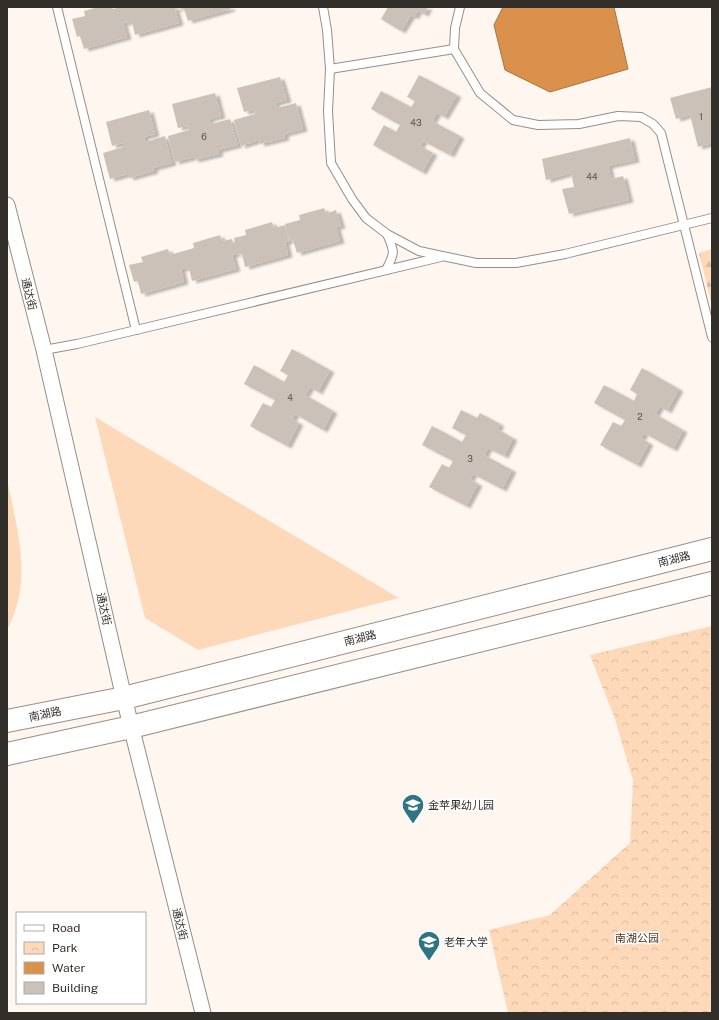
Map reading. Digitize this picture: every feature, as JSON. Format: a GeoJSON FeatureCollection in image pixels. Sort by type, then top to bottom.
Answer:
{"type":"FeatureCollection","features":[{"type":"Feature","properties":{"kind":"main road","name":"南湖路"},"geometry":{"type":"LineString","coordinates":[[7,721],[124,698],[712,549]]}},
{"type":"Feature","properties":{"kind":"main road"},"geometry":{"type":"LineString","coordinates":[[7,754],[131,727],[712,583]]}},
{"type":"Feature","properties":{"kind":"street","name":"通达街"},"geometry":{"type":"LineString","coordinates":[[7,205],[44,350],[131,727],[203,1013]]}},
{"type":"Feature","properties":{"kind":"lane"},"geometry":{"type":"LineString","coordinates":[[57,7],[136,330]]}},
{"type":"Feature","properties":{"kind":"lane"},"geometry":{"type":"LineString","coordinates":[[323,7],[327,30],[330,69],[328,111],[331,163],[352,199],[366,218],[386,234],[419,251],[476,263],[516,263],[566,254],[712,218]]}},
{"type":"Feature","properties":{"kind":"lane"},"geometry":{"type":"LineString","coordinates":[[460,7],[455,28],[454,49],[480,93],[513,120],[538,125],[579,124],[618,116],[641,117],[653,124],[661,133],[712,337]]}},
{"type":"Feature","properties":{"kind":"lane"},"geometry":{"type":"LineString","coordinates":[[330,69],[454,49]]}},
{"type":"Feature","properties":{"kind":"lane"},"geometry":{"type":"LineString","coordinates":[[386,234],[393,248],[394,256],[386,270]]}},
{"type":"Feature","properties":{"kind":"lane"},"geometry":{"type":"LineString","coordinates":[[44,350],[77,344],[444,256]]}},
{"type":"Feature","properties":{"kind":"green space"},"geometry":{"type":"Polygon","coordinates":[[[712,249],[712,306],[699,253],[712,249]]]}},
{"type":"Feature","properties":{"kind":"green space"},"geometry":{"type":"Polygon","coordinates":[[[95,417],[399,598],[198,650],[145,618],[95,417]]]}},
{"type":"Feature","properties":{"kind":"green space"},"geometry":{"type":"Polygon","coordinates":[[[7,478],[19,536],[22,573],[20,592],[15,611],[7,630],[7,478]]]}},
{"type":"Feature","properties":{"kind":"green space","name":"南湖公园"},"geometry":{"type":"Polygon","coordinates":[[[712,626],[712,1013],[508,1013],[489,930],[550,915],[630,843],[633,780],[615,719],[590,655],[712,626]]]}},
{"type":"Feature","properties":{"kind":"water"},"geometry":{"type":"Polygon","coordinates":[[[503,7],[614,7],[628,69],[550,92],[505,70],[494,25],[503,7]]]}},
{"type":"Feature","properties":{"kind":"building"},"geometry":{"type":"Polygon","coordinates":[[[98,7],[112,7],[113,9],[121,7],[230,7],[231,9],[188,21],[184,9],[175,9],[179,23],[135,35],[132,22],[123,23],[127,37],[84,49],[80,36],[77,37],[72,19],[85,16],[84,11],[98,7]]]}},
{"type":"Feature","properties":{"kind":"building"},"geometry":{"type":"Polygon","coordinates":[[[388,7],[428,7],[424,14],[418,11],[414,17],[411,15],[401,31],[381,19],[388,7]]]}},
{"type":"Feature","properties":{"kind":"building"},"geometry":{"type":"Polygon","coordinates":[[[419,75],[457,95],[444,117],[437,113],[432,121],[460,136],[450,155],[423,141],[420,146],[433,153],[422,172],[373,145],[384,125],[396,132],[400,125],[371,109],[381,91],[411,107],[415,101],[407,97],[419,75]]]}},
{"type":"Feature","properties":{"kind":"building"},"geometry":{"type":"Polygon","coordinates":[[[280,77],[287,100],[275,103],[277,108],[296,103],[303,129],[284,134],[285,138],[260,144],[259,140],[241,146],[234,120],[255,114],[254,110],[244,112],[237,88],[280,77]]]}},
{"type":"Feature","properties":{"kind":"building"},"geometry":{"type":"Polygon","coordinates":[[[712,87],[712,143],[698,147],[690,115],[676,119],[670,98],[712,87]]]}},
{"type":"Feature","properties":{"kind":"building"},"geometry":{"type":"Polygon","coordinates":[[[215,93],[221,116],[209,119],[211,124],[230,119],[238,145],[218,150],[219,154],[194,160],[194,157],[175,162],[168,136],[189,130],[188,126],[178,128],[172,104],[215,93]]]}},
{"type":"Feature","properties":{"kind":"building"},"geometry":{"type":"Polygon","coordinates":[[[149,110],[155,134],[144,137],[145,142],[165,136],[172,163],[153,168],[154,171],[129,178],[128,174],[110,179],[103,153],[123,147],[123,143],[112,146],[106,122],[149,110]]]}},
{"type":"Feature","properties":{"kind":"building"},"geometry":{"type":"Polygon","coordinates":[[[630,138],[635,160],[608,166],[611,179],[623,176],[629,200],[569,214],[562,189],[574,187],[571,173],[546,180],[542,159],[630,138]]]}},
{"type":"Feature","properties":{"kind":"building"},"geometry":{"type":"Polygon","coordinates":[[[324,208],[326,214],[336,210],[341,226],[336,227],[340,241],[297,253],[293,240],[290,241],[285,224],[300,220],[299,215],[324,208]]]}},
{"type":"Feature","properties":{"kind":"building"},"geometry":{"type":"Polygon","coordinates":[[[272,222],[274,228],[285,225],[289,241],[285,242],[288,255],[245,267],[242,254],[238,255],[234,238],[246,235],[245,230],[272,222]]]}},
{"type":"Feature","properties":{"kind":"building"},"geometry":{"type":"Polygon","coordinates":[[[220,235],[222,241],[232,239],[236,254],[232,255],[236,269],[192,281],[189,268],[181,269],[184,282],[141,294],[138,281],[134,282],[129,265],[143,262],[141,257],[168,249],[170,255],[194,248],[193,243],[220,235]]]}},
{"type":"Feature","properties":{"kind":"building"},"geometry":{"type":"Polygon","coordinates":[[[292,349],[330,370],[318,392],[310,387],[305,395],[333,411],[323,430],[295,414],[292,419],[299,423],[287,446],[250,426],[263,403],[271,407],[275,400],[244,384],[254,365],[284,382],[288,375],[280,371],[292,349]]]}},
{"type":"Feature","properties":{"kind":"building"},"geometry":{"type":"Polygon","coordinates":[[[642,368],[679,389],[667,411],[660,406],[655,414],[683,430],[673,449],[644,433],[641,438],[649,443],[637,465],[600,445],[613,422],[621,426],[625,420],[594,403],[604,385],[634,401],[637,394],[630,390],[642,368]]]}},
{"type":"Feature","properties":{"kind":"building"},"geometry":{"type":"Polygon","coordinates":[[[461,410],[477,418],[480,413],[500,424],[497,429],[513,438],[504,456],[488,448],[484,455],[512,470],[502,489],[473,474],[470,479],[478,484],[466,506],[429,487],[442,464],[449,468],[453,461],[422,445],[432,426],[462,442],[466,435],[452,428],[461,410]]]}},
{"type":"Feature","properties":{"kind":"place","name":"金苹果幼儿园"},"geometry":{"type":"Point","coordinates":[413,824]}},
{"type":"Feature","properties":{"kind":"place","name":"老年大学"},"geometry":{"type":"Point","coordinates":[429,962]}}]}
